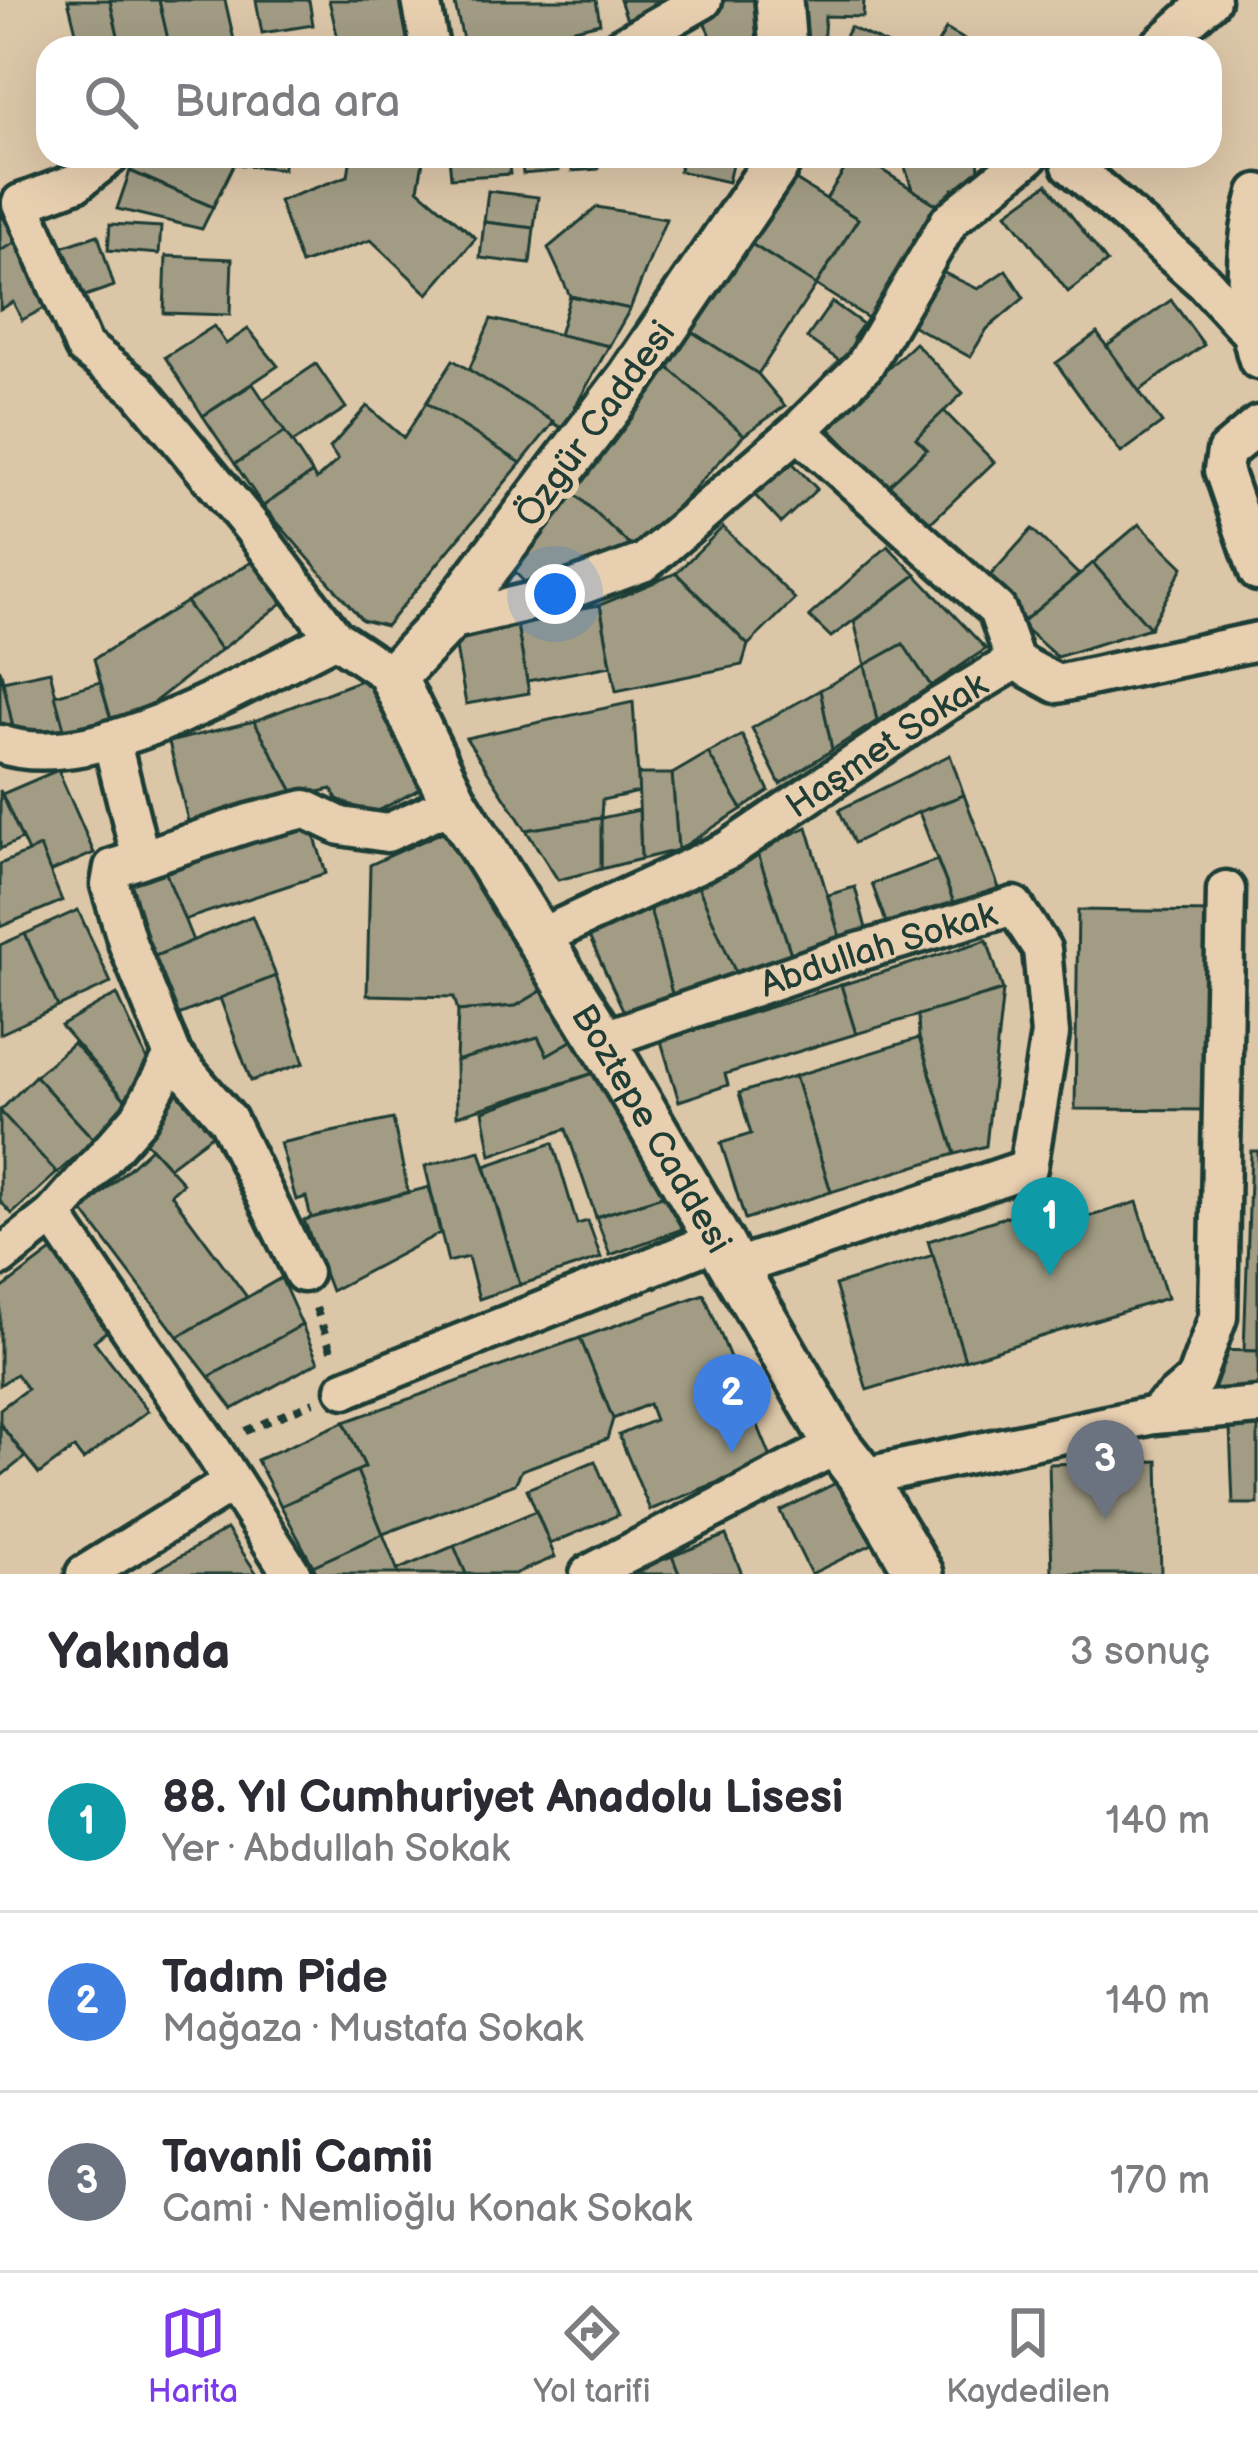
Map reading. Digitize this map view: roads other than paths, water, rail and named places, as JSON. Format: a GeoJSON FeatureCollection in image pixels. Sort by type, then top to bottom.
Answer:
{"type":"FeatureCollection","features":[{"type":"Feature","properties":{"kind":"street"},"geometry":{"type":"LineString","coordinates":[[421,0],[428,36]]}},
{"type":"Feature","properties":{"kind":"street"},"geometry":{"type":"LineString","coordinates":[[640,36],[703,0]]}},
{"type":"Feature","properties":{"kind":"street"},"geometry":{"type":"LineString","coordinates":[[779,0],[782,36]]}},
{"type":"Feature","properties":{"kind":"street"},"geometry":{"type":"LineString","coordinates":[[1170,36],[1211,0]]}},
{"type":"Feature","properties":{"kind":"street"},"geometry":{"type":"LineString","coordinates":[[95,168],[77,182],[11,201],[84,347],[138,389],[335,638],[393,676]]}},
{"type":"Feature","properties":{"kind":"street","name":"Özgür Caddesi"},"geometry":{"type":"LineString","coordinates":[[393,676],[446,622],[632,376],[773,168]]}},
{"type":"Feature","properties":{"kind":"street"},"geometry":{"type":"LineString","coordinates":[[446,622],[550,597],[645,562],[798,430],[864,366],[950,220],[1014,168]]}},
{"type":"Feature","properties":{"kind":"street"},"geometry":{"type":"LineString","coordinates":[[1076,168],[1204,282],[1253,345]]}},
{"type":"Feature","properties":{"kind":"street"},"geometry":{"type":"LineString","coordinates":[[1253,345],[1254,292],[1247,230],[1258,193]]}},
{"type":"Feature","properties":{"kind":"street"},"geometry":{"type":"LineString","coordinates":[[1258,425],[1226,452],[1223,470],[1258,572]]}},
{"type":"Feature","properties":{"kind":"street","name":"Haşmet Sokak"},"geometry":{"type":"LineString","coordinates":[[536,939],[728,850],[940,706],[1015,661],[997,610],[798,430]]}},
{"type":"Feature","properties":{"kind":"street"},"geometry":{"type":"LineString","coordinates":[[0,744],[20,751],[89,746],[178,717],[335,638]]}},
{"type":"Feature","properties":{"kind":"street"},"geometry":{"type":"LineString","coordinates":[[1015,661],[1057,683],[1258,640]]}},
{"type":"Feature","properties":{"kind":"street","name":"Boztepe Caddesi"},"geometry":{"type":"LineString","coordinates":[[393,676],[454,802],[602,1040],[920,1574]]}},
{"type":"Feature","properties":{"kind":"street"},"geometry":{"type":"LineString","coordinates":[[111,739],[140,859]]}},
{"type":"Feature","properties":{"kind":"street"},"geometry":{"type":"LineString","coordinates":[[303,1273],[228,1120],[173,1056],[128,945],[110,886],[113,868],[305,809],[341,826],[387,833],[454,802]]}},
{"type":"Feature","properties":{"kind":"street"},"geometry":{"type":"LineString","coordinates":[[1154,1415],[1195,1380],[1218,1317],[1226,890]]}},
{"type":"Feature","properties":{"kind":"street","name":"Abdullah Sokak"},"geometry":{"type":"LineString","coordinates":[[602,1040],[845,956],[1014,906],[1042,949],[1050,1034],[1028,1168],[726,1254]]}},
{"type":"Feature","properties":{"kind":"street"},"geometry":{"type":"LineString","coordinates":[[0,1257],[53,1215],[139,1118],[173,1056]]}},
{"type":"Feature","properties":{"kind":"street"},"geometry":{"type":"LineString","coordinates":[[53,1215],[292,1574]]}},
{"type":"Feature","properties":{"kind":"street"},"geometry":{"type":"LineString","coordinates":[[345,1389],[726,1254]]}},
{"type":"Feature","properties":{"kind":"street"},"geometry":{"type":"LineString","coordinates":[[590,1574],[849,1461],[1154,1415],[1258,1406]]}},
{"type":"Feature","properties":{"kind":"street"},"geometry":{"type":"LineString","coordinates":[[85,1574],[232,1483]]}},
{"type":"Feature","properties":{"kind":"place","name":"88. Yıl Cumhuriyet Anadolu Lisesi"},"geometry":{"type":"Point","coordinates":[1050,1276]}},
{"type":"Feature","properties":{"kind":"place","name":"Tadım Pide"},"geometry":{"type":"Point","coordinates":[732,1453]}},
{"type":"Feature","properties":{"kind":"place","name":"Tavanli Camii"},"geometry":{"type":"Point","coordinates":[1105,1519]}}]}
